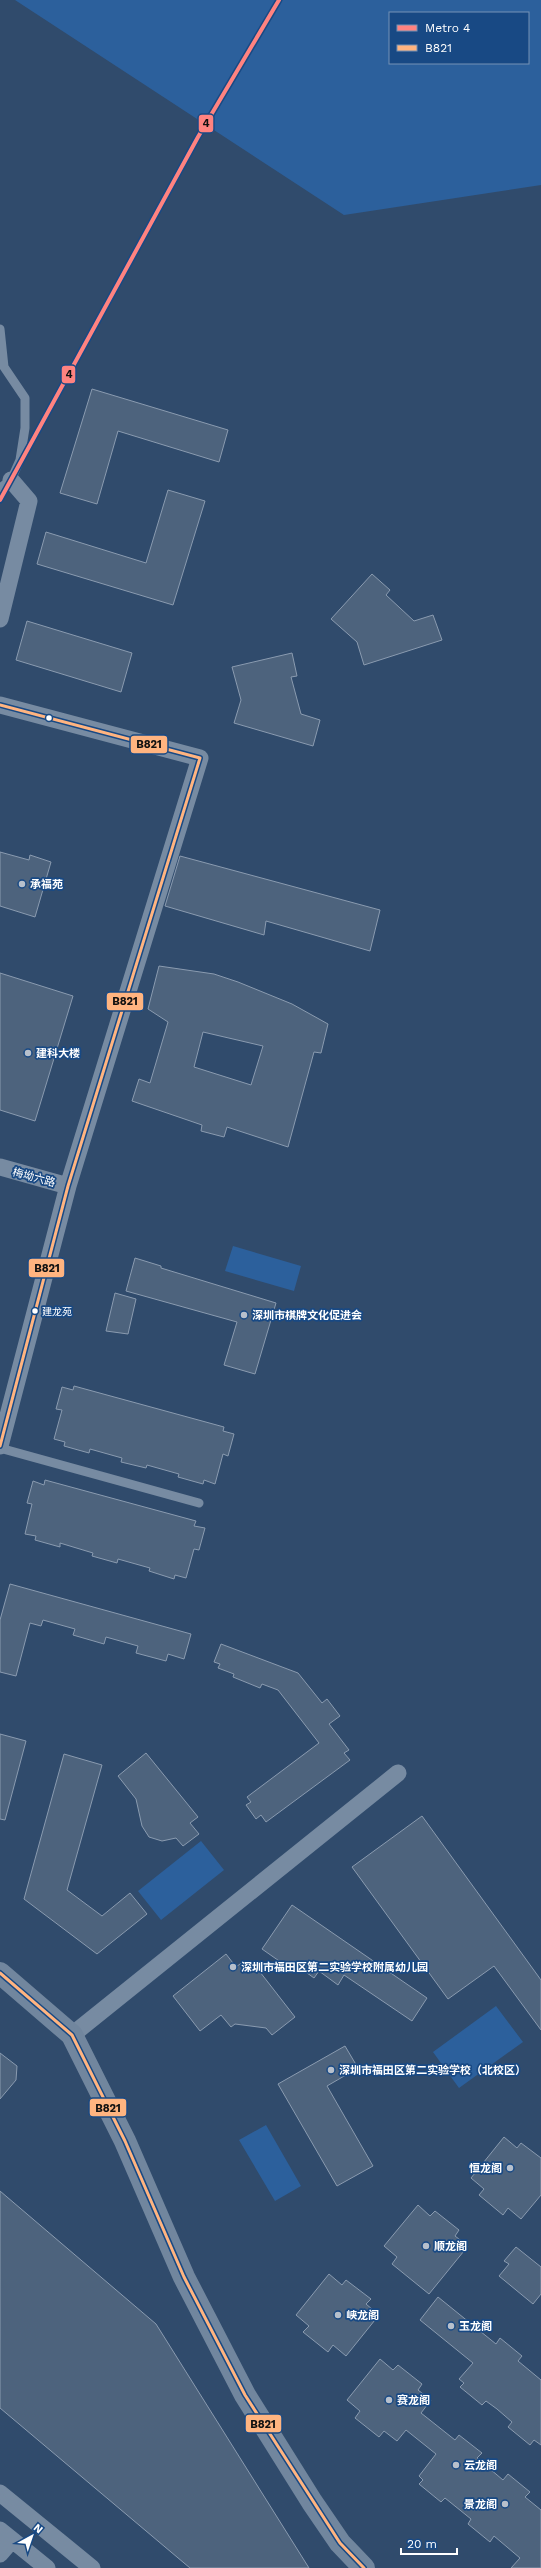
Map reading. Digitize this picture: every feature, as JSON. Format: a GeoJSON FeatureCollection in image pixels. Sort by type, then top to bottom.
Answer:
{"type":"FeatureCollection","features":[{"type":"Feature","properties":{"kind":"street"},"geometry":{"type":"LineString","coordinates":[[0,619],[29,501],[5,484]]}},
{"type":"Feature","properties":{"kind":"street"},"geometry":{"type":"LineString","coordinates":[[0,705],[200,758],[68,1186],[0,1447]]}},
{"type":"Feature","properties":{"kind":"street","name":"梅坳六路"},"geometry":{"type":"LineString","coordinates":[[0,1167],[68,1186]]}},
{"type":"Feature","properties":{"kind":"street"},"geometry":{"type":"LineString","coordinates":[[72,2035],[398,1773]]}},
{"type":"Feature","properties":{"kind":"street"},"geometry":{"type":"LineString","coordinates":[[0,1973],[72,2035],[125,2141],[184,2276],[245,2395],[312,2502],[340,2543],[364,2568]]}},
{"type":"Feature","properties":{"kind":"street"},"geometry":{"type":"LineString","coordinates":[[0,2493],[92,2568]]}},
{"type":"Feature","properties":{"kind":"street"},"geometry":{"type":"LineString","coordinates":[[0,2554],[6,2535],[47,2568]]}},
{"type":"Feature","properties":{"kind":"lane"},"geometry":{"type":"LineString","coordinates":[[0,329],[2,364],[24,398],[25,428],[21,454],[5,484]]}},
{"type":"Feature","properties":{"kind":"lane"},"geometry":{"type":"LineString","coordinates":[[0,1447],[200,1503]]}},
{"type":"Feature","properties":{"kind":"shaded area"},"geometry":{"type":"Polygon","coordinates":[[[15,0],[541,0],[541,185],[344,215],[15,0]]]}},
{"type":"Feature","properties":{"kind":"shaded area"},"geometry":{"type":"Polygon","coordinates":[[[233,1246],[301,1266],[294,1291],[225,1271],[233,1246]]]}},
{"type":"Feature","properties":{"kind":"shaded area"},"geometry":{"type":"Polygon","coordinates":[[[201,1841],[224,1870],[161,1920],[138,1891],[201,1841]]]}},
{"type":"Feature","properties":{"kind":"shaded area"},"geometry":{"type":"Polygon","coordinates":[[[496,2006],[523,2042],[459,2088],[433,2052],[496,2006]]]}},
{"type":"Feature","properties":{"kind":"shaded area"},"geometry":{"type":"Polygon","coordinates":[[[266,2125],[301,2186],[275,2201],[239,2140],[266,2125]]]}},
{"type":"Feature","properties":{"kind":"building"},"geometry":{"type":"Polygon","coordinates":[[[92,389],[228,430],[219,462],[118,431],[97,504],[60,493],[92,389]]]}},
{"type":"Feature","properties":{"kind":"building"},"geometry":{"type":"Polygon","coordinates":[[[168,490],[205,501],[173,605],[37,564],[46,532],[146,563],[168,490]]]}},
{"type":"Feature","properties":{"kind":"building"},"geometry":{"type":"Polygon","coordinates":[[[372,574],[390,590],[386,595],[414,621],[433,615],[442,640],[364,665],[357,642],[331,619],[372,574]]]}},
{"type":"Feature","properties":{"kind":"building"},"geometry":{"type":"Polygon","coordinates":[[[27,621],[132,653],[121,692],[16,660],[27,621]]]}},
{"type":"Feature","properties":{"kind":"building"},"geometry":{"type":"Polygon","coordinates":[[[292,653],[297,676],[291,677],[301,714],[320,720],[313,746],[234,723],[241,700],[232,667],[292,653]]]}},
{"type":"Feature","properties":{"kind":"building","name":"承福苑"},"geometry":{"type":"Polygon","coordinates":[[[0,852],[29,860],[30,855],[51,862],[35,917],[0,906],[0,852]]]}},
{"type":"Feature","properties":{"kind":"building"},"geometry":{"type":"Polygon","coordinates":[[[180,856],[380,910],[370,951],[266,921],[264,935],[165,906],[180,856]]]}},
{"type":"Feature","properties":{"kind":"building"},"geometry":{"type":"Polygon","coordinates":[[[159,966],[214,974],[238,982],[292,1004],[328,1024],[321,1053],[314,1052],[288,1147],[227,1127],[224,1137],[201,1131],[202,1125],[132,1101],[139,1079],[150,1083],[168,1022],[148,1009],[159,966]],[[203,1032],[194,1067],[251,1085],[263,1046],[203,1032]]]}},
{"type":"Feature","properties":{"kind":"building","name":"建科大楼"},"geometry":{"type":"Polygon","coordinates":[[[0,973],[73,996],[35,1121],[0,1110],[0,973]]]}},
{"type":"Feature","properties":{"kind":"building","name":"深圳市棋牌文化促进会"},"geometry":{"type":"Polygon","coordinates":[[[135,1258],[161,1266],[161,1268],[276,1303],[255,1374],[224,1365],[237,1322],[126,1291],[135,1258]]]}},
{"type":"Feature","properties":{"kind":"building"},"geometry":{"type":"Polygon","coordinates":[[[115,1293],[136,1299],[128,1334],[106,1331],[115,1293]]]}},
{"type":"Feature","properties":{"kind":"building"},"geometry":{"type":"Polygon","coordinates":[[[74,1386],[224,1427],[223,1431],[234,1434],[228,1456],[223,1454],[215,1484],[204,1480],[203,1484],[178,1477],[179,1474],[147,1465],[146,1468],[121,1462],[122,1458],[90,1449],[89,1453],[64,1446],[65,1442],[54,1439],[62,1410],[56,1409],[62,1387],[73,1390],[74,1386]]]}},
{"type":"Feature","properties":{"kind":"building"},"geometry":{"type":"Polygon","coordinates":[[[45,1480],[196,1521],[194,1526],[205,1528],[199,1550],[194,1549],[186,1578],[175,1575],[174,1579],[149,1571],[150,1568],[118,1559],[117,1563],[92,1556],[93,1553],[60,1543],[60,1547],[35,1540],[36,1536],[25,1534],[32,1504],[27,1503],[33,1481],[44,1485],[45,1480]]]}},
{"type":"Feature","properties":{"kind":"building"},"geometry":{"type":"Polygon","coordinates":[[[10,1584],[191,1634],[184,1659],[168,1654],[166,1661],[136,1653],[138,1646],[106,1637],[104,1644],[73,1635],[75,1629],[43,1620],[41,1626],[30,1623],[16,1676],[0,1672],[0,1620],[10,1584]]]}},
{"type":"Feature","properties":{"kind":"building"},"geometry":{"type":"Polygon","coordinates":[[[221,1644],[298,1673],[322,1703],[327,1699],[340,1716],[329,1724],[349,1750],[344,1753],[350,1760],[266,1822],[261,1815],[256,1819],[246,1805],[251,1802],[247,1797],[319,1743],[278,1690],[262,1684],[260,1688],[233,1677],[234,1674],[218,1668],[220,1664],[214,1662],[221,1644]]]}},
{"type":"Feature","properties":{"kind":"building"},"geometry":{"type":"Polygon","coordinates":[[[0,1734],[26,1741],[5,1820],[0,1819],[0,1734]]]}},
{"type":"Feature","properties":{"kind":"building"},"geometry":{"type":"Polygon","coordinates":[[[146,1753],[198,1817],[190,1823],[199,1834],[183,1846],[176,1838],[162,1841],[149,1837],[142,1826],[136,1799],[118,1776],[146,1753]]]}},
{"type":"Feature","properties":{"kind":"building"},"geometry":{"type":"Polygon","coordinates":[[[64,1754],[102,1765],[67,1890],[102,1916],[130,1893],[147,1914],[97,1954],[24,1899],[64,1754]]]}},
{"type":"Feature","properties":{"kind":"building"},"geometry":{"type":"Polygon","coordinates":[[[422,1816],[541,1980],[541,2030],[494,1966],[448,1999],[352,1867],[422,1816]]]}},
{"type":"Feature","properties":{"kind":"building"},"geometry":{"type":"Polygon","coordinates":[[[292,1905],[427,1998],[412,2021],[344,1975],[338,1985],[319,1971],[314,1978],[296,1965],[292,1970],[262,1949],[292,1905]]]}},
{"type":"Feature","properties":{"kind":"building","name":"深圳市福田区第二实验学校附属幼儿园"},"geometry":{"type":"Polygon","coordinates":[[[226,1954],[236,1967],[244,1961],[249,1968],[253,1963],[295,2017],[272,2035],[266,2028],[235,2024],[231,2027],[221,2015],[200,2031],[173,1996],[226,1954]]]}},
{"type":"Feature","properties":{"kind":"building"},"geometry":{"type":"Polygon","coordinates":[[[345,2046],[358,2068],[327,2086],[373,2166],[337,2186],[278,2084],[345,2046]]]}},
{"type":"Feature","properties":{"kind":"building"},"geometry":{"type":"Polygon","coordinates":[[[0,2053],[17,2066],[16,2080],[0,2099],[0,2053]]]}},
{"type":"Feature","properties":{"kind":"building","name":"恒龙阁"},"geometry":{"type":"Polygon","coordinates":[[[504,2137],[517,2148],[521,2143],[541,2158],[541,2195],[521,2219],[508,2208],[503,2215],[479,2195],[484,2189],[471,2178],[504,2137]]]}},
{"type":"Feature","properties":{"kind":"building"},"geometry":{"type":"Polygon","coordinates":[[[0,2191],[156,2324],[309,2568],[190,2568],[0,2408],[0,2191]]]}},
{"type":"Feature","properties":{"kind":"building","name":"顺龙阁"},"geometry":{"type":"Polygon","coordinates":[[[418,2205],[430,2216],[435,2211],[459,2230],[455,2236],[468,2246],[429,2294],[392,2264],[397,2257],[384,2246],[418,2205]]]}},
{"type":"Feature","properties":{"kind":"building"},"geometry":{"type":"Polygon","coordinates":[[[516,2247],[541,2267],[541,2294],[533,2304],[499,2276],[509,2264],[504,2261],[516,2247]]]}},
{"type":"Feature","properties":{"kind":"building","name":"峡龙阁"},"geometry":{"type":"Polygon","coordinates":[[[329,2274],[342,2285],[346,2280],[371,2299],[366,2304],[379,2315],[346,2356],[333,2345],[328,2352],[303,2332],[309,2326],[296,2315],[329,2274]]]}},
{"type":"Feature","properties":{"kind":"building"},"geometry":{"type":"Polygon","coordinates":[[[438,2297],[496,2344],[500,2338],[522,2356],[518,2361],[541,2380],[541,2445],[534,2440],[530,2445],[508,2427],[512,2422],[497,2409],[486,2401],[482,2405],[460,2387],[464,2383],[459,2379],[473,2363],[420,2320],[438,2297]]]}},
{"type":"Feature","properties":{"kind":"building"},"geometry":{"type":"Polygon","coordinates":[[[380,2359],[393,2370],[398,2365],[422,2384],[418,2390],[431,2400],[421,2413],[455,2440],[459,2435],[482,2453],[477,2458],[503,2480],[508,2474],[530,2492],[525,2497],[541,2510],[541,2568],[511,2568],[520,2558],[494,2536],[490,2542],[468,2524],[471,2519],[445,2498],[441,2502],[419,2484],[423,2480],[419,2476],[436,2454],[406,2430],[397,2441],[384,2431],[379,2437],[355,2418],[360,2411],[347,2400],[380,2359]]]}},
{"type":"Feature","properties":{"kind":"metro line","name":"4"},"geometry":{"type":"LineString","coordinates":[[0,500],[198,137],[279,0]]}},
{"type":"Feature","properties":{"kind":"transit line","name":"B821"},"geometry":{"type":"LineString","coordinates":[[0,705],[200,758],[68,1186],[0,1446]]}},
{"type":"Feature","properties":{"kind":"transit line","name":"B821"},"geometry":{"type":"LineString","coordinates":[[0,1973],[72,2035],[125,2141],[184,2277],[245,2395],[340,2543],[364,2568]]}},
{"type":"Feature","properties":{"kind":"place","name":"承福苑"},"geometry":{"type":"Point","coordinates":[22,884]}},
{"type":"Feature","properties":{"kind":"place","name":"建科大楼"},"geometry":{"type":"Point","coordinates":[28,1053]}},
{"type":"Feature","properties":{"kind":"place","name":"建龙苑"},"geometry":{"type":"Point","coordinates":[35,1311]}},
{"type":"Feature","properties":{"kind":"place","name":"深圳市棋牌文化促进会"},"geometry":{"type":"Point","coordinates":[244,1315]}},
{"type":"Feature","properties":{"kind":"place","name":"深圳市福田区第二实验学校附属幼儿园"},"geometry":{"type":"Point","coordinates":[233,1967]}},
{"type":"Feature","properties":{"kind":"place","name":"深圳市福田区第二实验学校（北校区）"},"geometry":{"type":"Point","coordinates":[331,2070]}},
{"type":"Feature","properties":{"kind":"place","name":"恒龙阁"},"geometry":{"type":"Point","coordinates":[510,2168]}},
{"type":"Feature","properties":{"kind":"place","name":"顺龙阁"},"geometry":{"type":"Point","coordinates":[426,2246]}},
{"type":"Feature","properties":{"kind":"place","name":"峡龙阁"},"geometry":{"type":"Point","coordinates":[338,2315]}},
{"type":"Feature","properties":{"kind":"place","name":"玉龙阁"},"geometry":{"type":"Point","coordinates":[451,2326]}},
{"type":"Feature","properties":{"kind":"place","name":"赛龙阁"},"geometry":{"type":"Point","coordinates":[389,2400]}},
{"type":"Feature","properties":{"kind":"place","name":"云龙阁"},"geometry":{"type":"Point","coordinates":[456,2465]}},
{"type":"Feature","properties":{"kind":"place","name":"景龙阁"},"geometry":{"type":"Point","coordinates":[505,2504]}}]}
